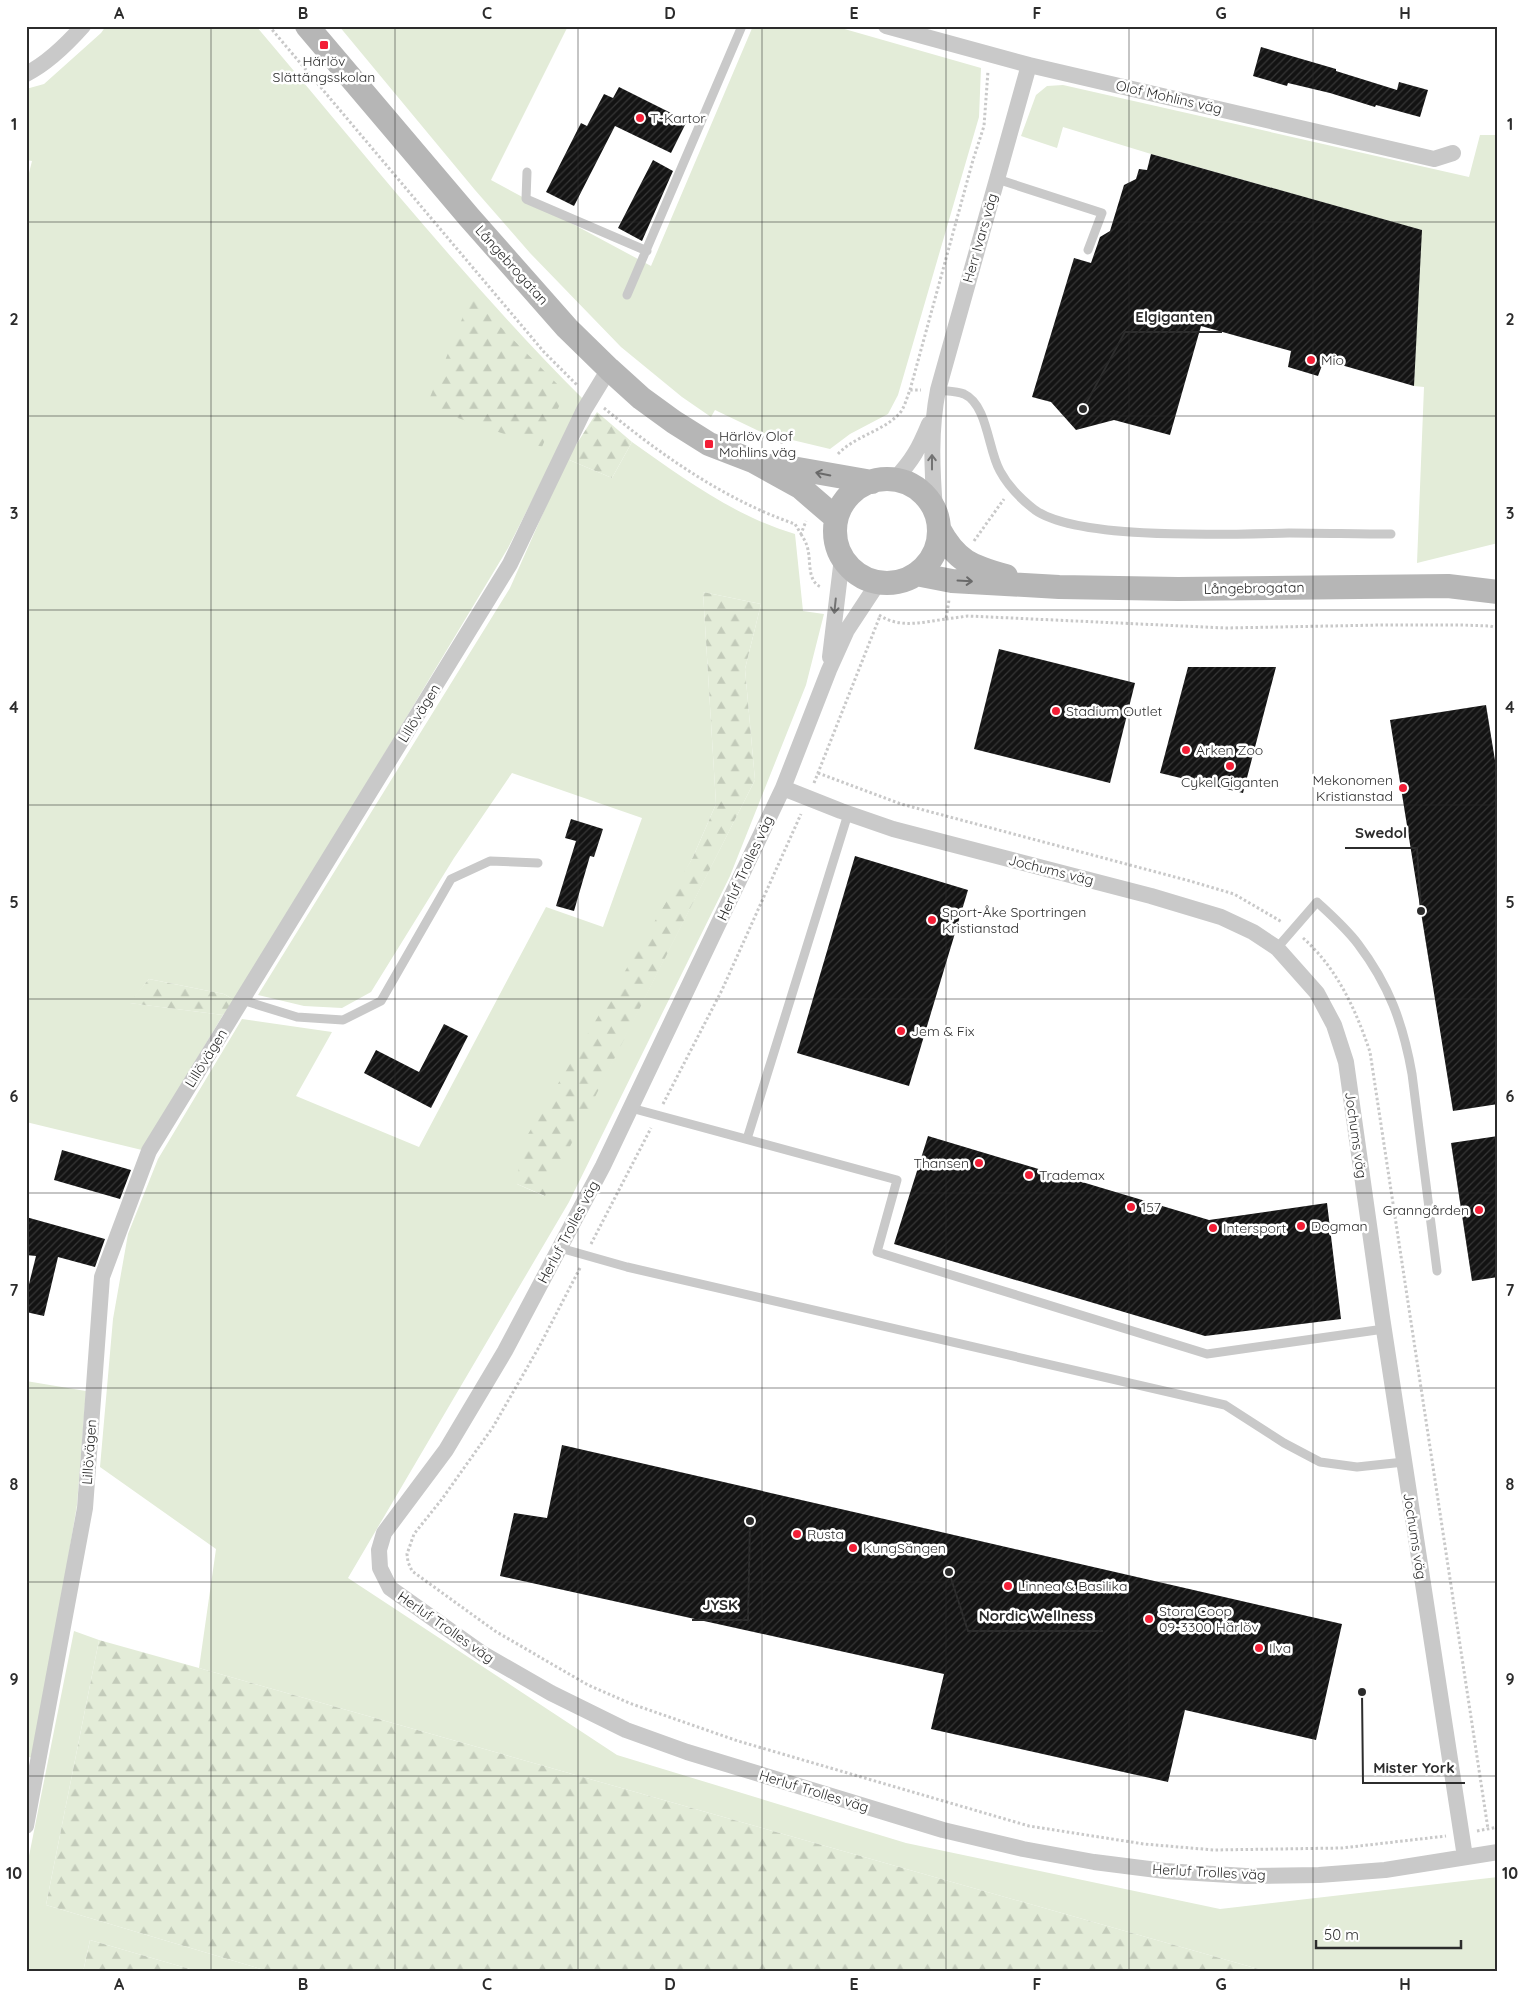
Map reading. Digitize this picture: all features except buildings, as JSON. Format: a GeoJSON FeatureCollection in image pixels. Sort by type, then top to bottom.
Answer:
{"type":"FeatureCollection","features":[{"type":"Feature","properties":{"kind":"main road","name":"Långebrogatan"},"geometry":{"type":"LineString","coordinates":[[307,26],[475,224],[567,328],[640,398],[709,444],[753,461],[800,487],[836,518]]}},
{"type":"Feature","properties":{"kind":"main road","name":"Långebrogatan"},"geometry":{"type":"LineString","coordinates":[[753,461],[883,481]]}},
{"type":"Feature","properties":{"kind":"main road"},"geometry":{"type":"LineString","coordinates":[[883,481],[907,483],[928,499],[937,520],[938,542],[933,555],[916,574],[898,582],[878,583],[854,573],[842,558],[835,538],[836,518],[841,506],[849,495],[859,487],[883,481]]}},
{"type":"Feature","properties":{"kind":"main road","name":"Långebrogatan"},"geometry":{"type":"LineString","coordinates":[[937,520],[948,546],[961,558],[986,570],[1059,587]]}},
{"type":"Feature","properties":{"kind":"main road","name":"Långebrogatan"},"geometry":{"type":"LineString","coordinates":[[916,574],[952,580],[1059,587],[1178,589],[1448,586],[1498,592]]}},
{"type":"Feature","properties":{"kind":"main road","name":"Långebrogatan"},"geometry":{"type":"LineString","coordinates":[[1448,586],[1482,581],[1498,576]]}},
{"type":"Feature","properties":{"kind":"street"},"geometry":{"type":"LineString","coordinates":[[26,74],[71,40],[83,26]]}},
{"type":"Feature","properties":{"kind":"street","name":"Olof Mohlins väg"},"geometry":{"type":"LineString","coordinates":[[886,26],[1029,65],[1434,159],[1453,153]]}},
{"type":"Feature","properties":{"kind":"street","name":"Herr Ivars väg"},"geometry":{"type":"LineString","coordinates":[[937,520],[932,466],[934,412],[938,390],[1029,65]]}},
{"type":"Feature","properties":{"kind":"street","name":"Lillövägen"},"geometry":{"type":"LineString","coordinates":[[26,1826],[84,1508],[102,1277],[149,1151],[510,564],[584,410],[609,369]]}},
{"type":"Feature","properties":{"kind":"street","name":"Herr Ivars väg"},"geometry":{"type":"LineString","coordinates":[[883,481],[908,465],[918,451],[934,412]]}},
{"type":"Feature","properties":{"kind":"street","name":"Herluf Trolles väg"},"geometry":{"type":"LineString","coordinates":[[829,670],[842,558]]}},
{"type":"Feature","properties":{"kind":"street","name":"Herluf Trolles väg"},"geometry":{"type":"LineString","coordinates":[[878,583],[847,630],[829,670],[783,788],[604,1166],[505,1350],[446,1450],[384,1533],[379,1550],[380,1568],[390,1588],[482,1654],[551,1693],[626,1730],[661,1743],[943,1830],[1022,1849],[1094,1862],[1129,1867],[1246,1876],[1319,1875],[1384,1870],[1498,1852]]}},
{"type":"Feature","properties":{"kind":"street","name":"Jochums väg"},"geometry":{"type":"LineString","coordinates":[[783,788],[848,814],[894,829],[1151,896],[1221,917],[1253,932],[1277,948],[1318,993],[1334,1024],[1346,1062],[1384,1329],[1465,1857]]}},
{"type":"Feature","properties":{"kind":"lane"},"geometry":{"type":"LineString","coordinates":[[627,295],[742,26]]}},
{"type":"Feature","properties":{"kind":"lane"},"geometry":{"type":"LineString","coordinates":[[527,172],[526,199],[647,251]]}},
{"type":"Feature","properties":{"kind":"lane"},"geometry":{"type":"LineString","coordinates":[[997,179],[1102,213],[1088,250]]}},
{"type":"Feature","properties":{"kind":"lane"},"geometry":{"type":"LineString","coordinates":[[938,390],[964,394],[972,401],[979,410],[999,470],[1011,487],[1036,511],[1069,524],[1141,532],[1241,535],[1291,533],[1391,534]]}},
{"type":"Feature","properties":{"kind":"lane"},"geometry":{"type":"LineString","coordinates":[[747,1139],[848,814]]}},
{"type":"Feature","properties":{"kind":"lane"},"geometry":{"type":"LineString","coordinates":[[242,1000],[297,1017],[343,1020],[381,1001],[451,879],[490,861],[538,863]]}},
{"type":"Feature","properties":{"kind":"lane"},"geometry":{"type":"LineString","coordinates":[[1277,948],[1317,902],[1357,942],[1392,998],[1407,1044],[1412,1074],[1437,1272]]}},
{"type":"Feature","properties":{"kind":"lane"},"geometry":{"type":"LineString","coordinates":[[631,1108],[897,1180],[877,1252],[1207,1354],[1384,1329]]}},
{"type":"Feature","properties":{"kind":"lane"},"geometry":{"type":"LineString","coordinates":[[560,1248],[644,1271],[1225,1405],[1284,1443],[1320,1462],[1357,1467],[1404,1462]]}},
{"type":"Feature","properties":{"kind":"path"},"geometry":{"type":"LineString","coordinates":[[280,38],[284,34]]}},
{"type":"Feature","properties":{"kind":"path"},"geometry":{"type":"LineString","coordinates":[[910,390],[972,160],[984,126],[990,54]]}},
{"type":"Feature","properties":{"kind":"path"},"geometry":{"type":"LineString","coordinates":[[880,616],[808,798],[722,990],[539,1347],[493,1427],[442,1499],[414,1534],[407,1554],[412,1571],[496,1632],[588,1685],[629,1703],[738,1741],[1029,1826],[1144,1844],[1214,1850],[1342,1848],[1414,1841],[1498,1828]]}},
{"type":"Feature","properties":{"kind":"path"},"geometry":{"type":"LineString","coordinates":[[946,619],[968,616],[1226,628],[1381,625],[1498,628]]}},
{"type":"Feature","properties":{"kind":"path"},"geometry":{"type":"LineString","coordinates":[[818,773],[901,804],[1234,894],[1294,930],[1308,942],[1331,969],[1360,1022],[1370,1052],[1488,1829]]}},
{"type":"Feature","properties":{"kind":"green space"},"geometry":{"type":"Polygon","coordinates":[[[106,26],[256,26],[456,263],[583,399],[508,548],[236,1001],[224,994],[149,979],[130,1003],[223,1015],[142,1150],[26,1122],[26,185],[32,161],[26,160],[26,89],[44,84],[101,33],[106,26]]]}},
{"type":"Feature","properties":{"kind":"green space"},"geometry":{"type":"Polygon","coordinates":[[[339,26],[568,26],[491,180],[651,266],[753,26],[834,26],[981,68],[979,117],[898,395],[888,414],[850,434],[830,449],[763,433],[715,410],[711,417],[682,397],[621,347],[530,253],[475,190],[339,26]]]}},
{"type":"Feature","properties":{"kind":"green space"},"geometry":{"type":"Polygon","coordinates":[[[1063,85],[1469,177],[1480,135],[1498,135],[1498,543],[1417,563],[1424,387],[1414,386],[1421,230],[1151,154],[1063,127],[1057,148],[1021,136],[1036,95],[1047,86],[1063,85]]]}},
{"type":"Feature","properties":{"kind":"green space"},"geometry":{"type":"Polygon","coordinates":[[[471,297],[565,392],[542,447],[426,407],[471,297]]]}},
{"type":"Feature","properties":{"kind":"green space"},"geometry":{"type":"Polygon","coordinates":[[[597,412],[632,442],[612,478],[567,459],[597,412]]]}},
{"type":"Feature","properties":{"kind":"green space"},"geometry":{"type":"Polygon","coordinates":[[[632,442],[710,495],[751,517],[795,534],[803,611],[824,614],[806,685],[730,876],[569,1202],[348,1578],[617,1755],[906,1843],[1220,1909],[1498,1877],[1498,1972],[1269,1972],[199,1668],[216,1549],[100,1467],[113,1319],[128,1234],[158,1159],[242,1019],[332,1032],[296,1096],[419,1147],[546,907],[603,927],[642,818],[512,773],[454,858],[371,992],[342,1008],[304,1006],[258,995],[510,588],[567,459],[612,478],[632,442]],[[703,592],[716,804],[693,857],[517,1184],[544,1196],[755,780],[745,669],[761,604],[703,592]]]}},
{"type":"Feature","properties":{"kind":"green space"},"geometry":{"type":"Polygon","coordinates":[[[703,592],[761,604],[745,669],[755,780],[545,1196],[517,1184],[521,1146],[693,857],[716,804],[703,592]]]}},
{"type":"Feature","properties":{"kind":"green space"},"geometry":{"type":"Polygon","coordinates":[[[149,979],[224,994],[236,1001],[223,1015],[129,1003],[149,979]]]}},
{"type":"Feature","properties":{"kind":"green space"},"geometry":{"type":"Polygon","coordinates":[[[26,1381],[86,1391],[77,1505],[44,1702],[32,1758],[26,1756],[26,1381]]]}},
{"type":"Feature","properties":{"kind":"green space"},"geometry":{"type":"Polygon","coordinates":[[[74,1631],[99,1640],[46,1905],[271,1972],[200,1972],[90,1940],[83,1972],[26,1972],[26,1871],[74,1631]]]}},
{"type":"Feature","properties":{"kind":"green space"},"geometry":{"type":"Polygon","coordinates":[[[99,1640],[1269,1972],[271,1972],[46,1905],[99,1640]]]}},
{"type":"Feature","properties":{"kind":"green space"},"geometry":{"type":"Polygon","coordinates":[[[90,1940],[200,1972],[83,1972],[90,1940]]]}},
{"type":"Feature","properties":{"kind":"place","name":"Härlöv Slättängsskolan"},"geometry":{"type":"Point","coordinates":[324,45]}},
{"type":"Feature","properties":{"kind":"place","name":"T-Kartor"},"geometry":{"type":"Point","coordinates":[640,118]}},
{"type":"Feature","properties":{"kind":"place","name":"Mio"},"geometry":{"type":"Point","coordinates":[1311,360]}},
{"type":"Feature","properties":{"kind":"place","name":"Elgiganten"},"geometry":{"type":"Point","coordinates":[1083,409]}},
{"type":"Feature","properties":{"kind":"place","name":"Härlöv Olof Mohlins väg"},"geometry":{"type":"Point","coordinates":[709,444]}},
{"type":"Feature","properties":{"kind":"place","name":"Stadium Outlet"},"geometry":{"type":"Point","coordinates":[1056,711]}},
{"type":"Feature","properties":{"kind":"place","name":"Arken Zoo"},"geometry":{"type":"Point","coordinates":[1186,750]}},
{"type":"Feature","properties":{"kind":"place","name":"Cykel Giganten"},"geometry":{"type":"Point","coordinates":[1230,766]}},
{"type":"Feature","properties":{"kind":"place","name":"Mekonomen Kristianstad"},"geometry":{"type":"Point","coordinates":[1403,788]}},
{"type":"Feature","properties":{"kind":"place","name":"Swedol"},"geometry":{"type":"Point","coordinates":[1421,911]}},
{"type":"Feature","properties":{"kind":"place","name":"Sport-Åke Sportringen Kristianstad"},"geometry":{"type":"Point","coordinates":[932,920]}},
{"type":"Feature","properties":{"kind":"place","name":"Jem & Fix"},"geometry":{"type":"Point","coordinates":[901,1031]}},
{"type":"Feature","properties":{"kind":"place","name":"Thansen"},"geometry":{"type":"Point","coordinates":[979,1163]}},
{"type":"Feature","properties":{"kind":"place","name":"Trademax"},"geometry":{"type":"Point","coordinates":[1029,1175]}},
{"type":"Feature","properties":{"kind":"place","name":"157"},"geometry":{"type":"Point","coordinates":[1131,1207]}},
{"type":"Feature","properties":{"kind":"place","name":"Granngården"},"geometry":{"type":"Point","coordinates":[1479,1210]}},
{"type":"Feature","properties":{"kind":"place","name":"Dogman"},"geometry":{"type":"Point","coordinates":[1301,1226]}},
{"type":"Feature","properties":{"kind":"place","name":"Intersport"},"geometry":{"type":"Point","coordinates":[1213,1228]}},
{"type":"Feature","properties":{"kind":"place","name":"JYSK"},"geometry":{"type":"Point","coordinates":[750,1521]}},
{"type":"Feature","properties":{"kind":"place","name":"Rusta"},"geometry":{"type":"Point","coordinates":[797,1534]}},
{"type":"Feature","properties":{"kind":"place","name":"KungSängen"},"geometry":{"type":"Point","coordinates":[853,1548]}},
{"type":"Feature","properties":{"kind":"place","name":"Nordic Wellness"},"geometry":{"type":"Point","coordinates":[949,1572]}},
{"type":"Feature","properties":{"kind":"place","name":"Linnea & Basilika"},"geometry":{"type":"Point","coordinates":[1008,1586]}},
{"type":"Feature","properties":{"kind":"place","name":"Stora Coop 09-3300 Härlöv"},"geometry":{"type":"Point","coordinates":[1149,1619]}},
{"type":"Feature","properties":{"kind":"place","name":"Ilva"},"geometry":{"type":"Point","coordinates":[1259,1648]}},
{"type":"Feature","properties":{"kind":"place","name":"Mister York"},"geometry":{"type":"Point","coordinates":[1362,1692]}}]}
